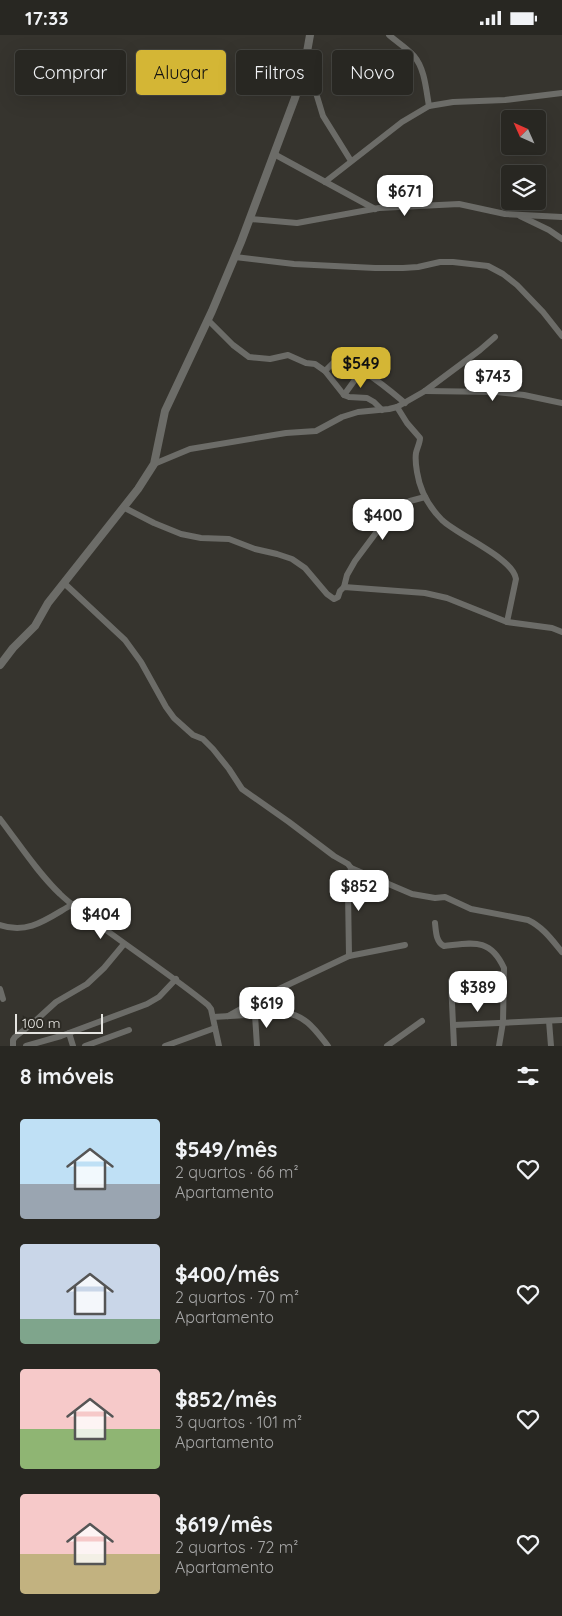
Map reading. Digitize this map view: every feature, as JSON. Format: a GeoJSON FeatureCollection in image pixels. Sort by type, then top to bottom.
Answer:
{"type":"FeatureCollection","features":[{"type":"Feature","properties":{"kind":"street"},"geometry":{"type":"LineString","coordinates":[[308,50],[310,35]]}},
{"type":"Feature","properties":{"kind":"street"},"geometry":{"type":"LineString","coordinates":[[388,35],[413,55],[418,63],[423,73],[429,106]]}},
{"type":"Feature","properties":{"kind":"street"},"geometry":{"type":"LineString","coordinates":[[325,182],[402,122],[429,106],[452,102],[505,100],[562,93]]}},
{"type":"Feature","properties":{"kind":"street"},"geometry":{"type":"LineString","coordinates":[[0,665],[35,625],[48,603],[150,473],[154,464],[165,411],[235,257],[296,95]]}},
{"type":"Feature","properties":{"kind":"street"},"geometry":{"type":"LineString","coordinates":[[317,95],[323,116],[351,161]]}},
{"type":"Feature","properties":{"kind":"street"},"geometry":{"type":"LineString","coordinates":[[274,154],[375,209]]}},
{"type":"Feature","properties":{"kind":"street"},"geometry":{"type":"LineString","coordinates":[[250,219],[296,223],[375,209],[458,204],[505,214],[562,217]]}},
{"type":"Feature","properties":{"kind":"street"},"geometry":{"type":"LineString","coordinates":[[517,215],[562,239]]}},
{"type":"Feature","properties":{"kind":"street"},"geometry":{"type":"LineString","coordinates":[[235,257],[294,264],[375,268],[418,267],[453,261],[488,266],[503,274],[517,285],[543,312],[562,336]]}},
{"type":"Feature","properties":{"kind":"street"},"geometry":{"type":"LineString","coordinates":[[208,320],[233,345],[249,357],[270,359],[288,355],[306,363],[315,364],[325,371],[344,395],[367,398],[382,410]]}},
{"type":"Feature","properties":{"kind":"street"},"geometry":{"type":"LineString","coordinates":[[154,464],[190,449],[286,433],[316,431],[342,417],[358,412],[397,407],[425,391],[495,337]]}},
{"type":"Feature","properties":{"kind":"street"},"geometry":{"type":"LineString","coordinates":[[325,371],[335,361],[339,360],[362,370],[388,388],[405,403]]}},
{"type":"Feature","properties":{"kind":"street"},"geometry":{"type":"LineString","coordinates":[[344,395],[362,370]]}},
{"type":"Feature","properties":{"kind":"street"},"geometry":{"type":"LineString","coordinates":[[425,391],[461,390],[496,392],[524,395],[562,403]]}},
{"type":"Feature","properties":{"kind":"street"},"geometry":{"type":"LineString","coordinates":[[397,407],[407,423],[420,438],[416,452],[417,473],[425,497],[442,520],[497,556],[511,569],[516,579],[507,622]]}},
{"type":"Feature","properties":{"kind":"street"},"geometry":{"type":"LineString","coordinates":[[123,507],[181,534],[201,538],[229,539],[254,549],[288,557],[305,568],[327,594],[334,599],[338,597],[344,587],[347,575],[355,561],[393,510],[410,501],[425,497]]}},
{"type":"Feature","properties":{"kind":"street"},"geometry":{"type":"LineString","coordinates":[[64,583],[125,639],[174,718],[192,735],[203,739],[214,749],[242,789],[351,868],[412,894],[435,898],[445,897],[471,909],[528,920],[544,931],[562,952]]}},
{"type":"Feature","properties":{"kind":"street"},"geometry":{"type":"LineString","coordinates":[[344,587],[425,593],[446,598],[507,622],[552,628],[562,627]]}},
{"type":"Feature","properties":{"kind":"street"},"geometry":{"type":"LineString","coordinates":[[552,628],[562,632]]}},
{"type":"Feature","properties":{"kind":"street"},"geometry":{"type":"LineString","coordinates":[[0,819],[47,881],[62,897],[124,944],[176,979],[208,1005],[213,1017],[218,1046]]}},
{"type":"Feature","properties":{"kind":"street"},"geometry":{"type":"LineString","coordinates":[[349,956],[348,891],[351,868]]}},
{"type":"Feature","properties":{"kind":"street"},"geometry":{"type":"LineString","coordinates":[[0,925],[15,929],[25,929],[73,904]]}},
{"type":"Feature","properties":{"kind":"street"},"geometry":{"type":"LineString","coordinates":[[435,923],[440,944],[444,946],[476,942],[484,945],[501,961],[504,968],[503,1022],[500,1046]]}},
{"type":"Feature","properties":{"kind":"street"},"geometry":{"type":"LineString","coordinates":[[13,1046],[14,1037],[56,1002],[86,984],[104,968],[124,944]]}},
{"type":"Feature","properties":{"kind":"street"},"geometry":{"type":"LineString","coordinates":[[228,1016],[262,997],[349,956],[405,945]]}},
{"type":"Feature","properties":{"kind":"street"},"geometry":{"type":"LineString","coordinates":[[26,1046],[39,1044],[147,1004],[159,997],[176,979]]}},
{"type":"Feature","properties":{"kind":"street"},"geometry":{"type":"LineString","coordinates":[[451,981],[454,1046]]}},
{"type":"Feature","properties":{"kind":"street"},"geometry":{"type":"LineString","coordinates":[[0,989],[3,999]]}},
{"type":"Feature","properties":{"kind":"street"},"geometry":{"type":"LineString","coordinates":[[213,1017],[294,1014],[311,1025],[328,1046]]}},
{"type":"Feature","properties":{"kind":"street"},"geometry":{"type":"LineString","coordinates":[[254,1015],[257,1046]]}},
{"type":"Feature","properties":{"kind":"street"},"geometry":{"type":"LineString","coordinates":[[454,1025],[562,1020]]}},
{"type":"Feature","properties":{"kind":"street"},"geometry":{"type":"LineString","coordinates":[[387,1046],[422,1021]]}},
{"type":"Feature","properties":{"kind":"street"},"geometry":{"type":"LineString","coordinates":[[549,1021],[552,1046]]}},
{"type":"Feature","properties":{"kind":"street"},"geometry":{"type":"LineString","coordinates":[[165,1046],[215,1028]]}},
{"type":"Feature","properties":{"kind":"street"},"geometry":{"type":"LineString","coordinates":[[85,1046],[129,1030]]}},
{"type":"Feature","properties":{"kind":"street"},"geometry":{"type":"LineString","coordinates":[[69,1033],[73,1046]]}}]}
